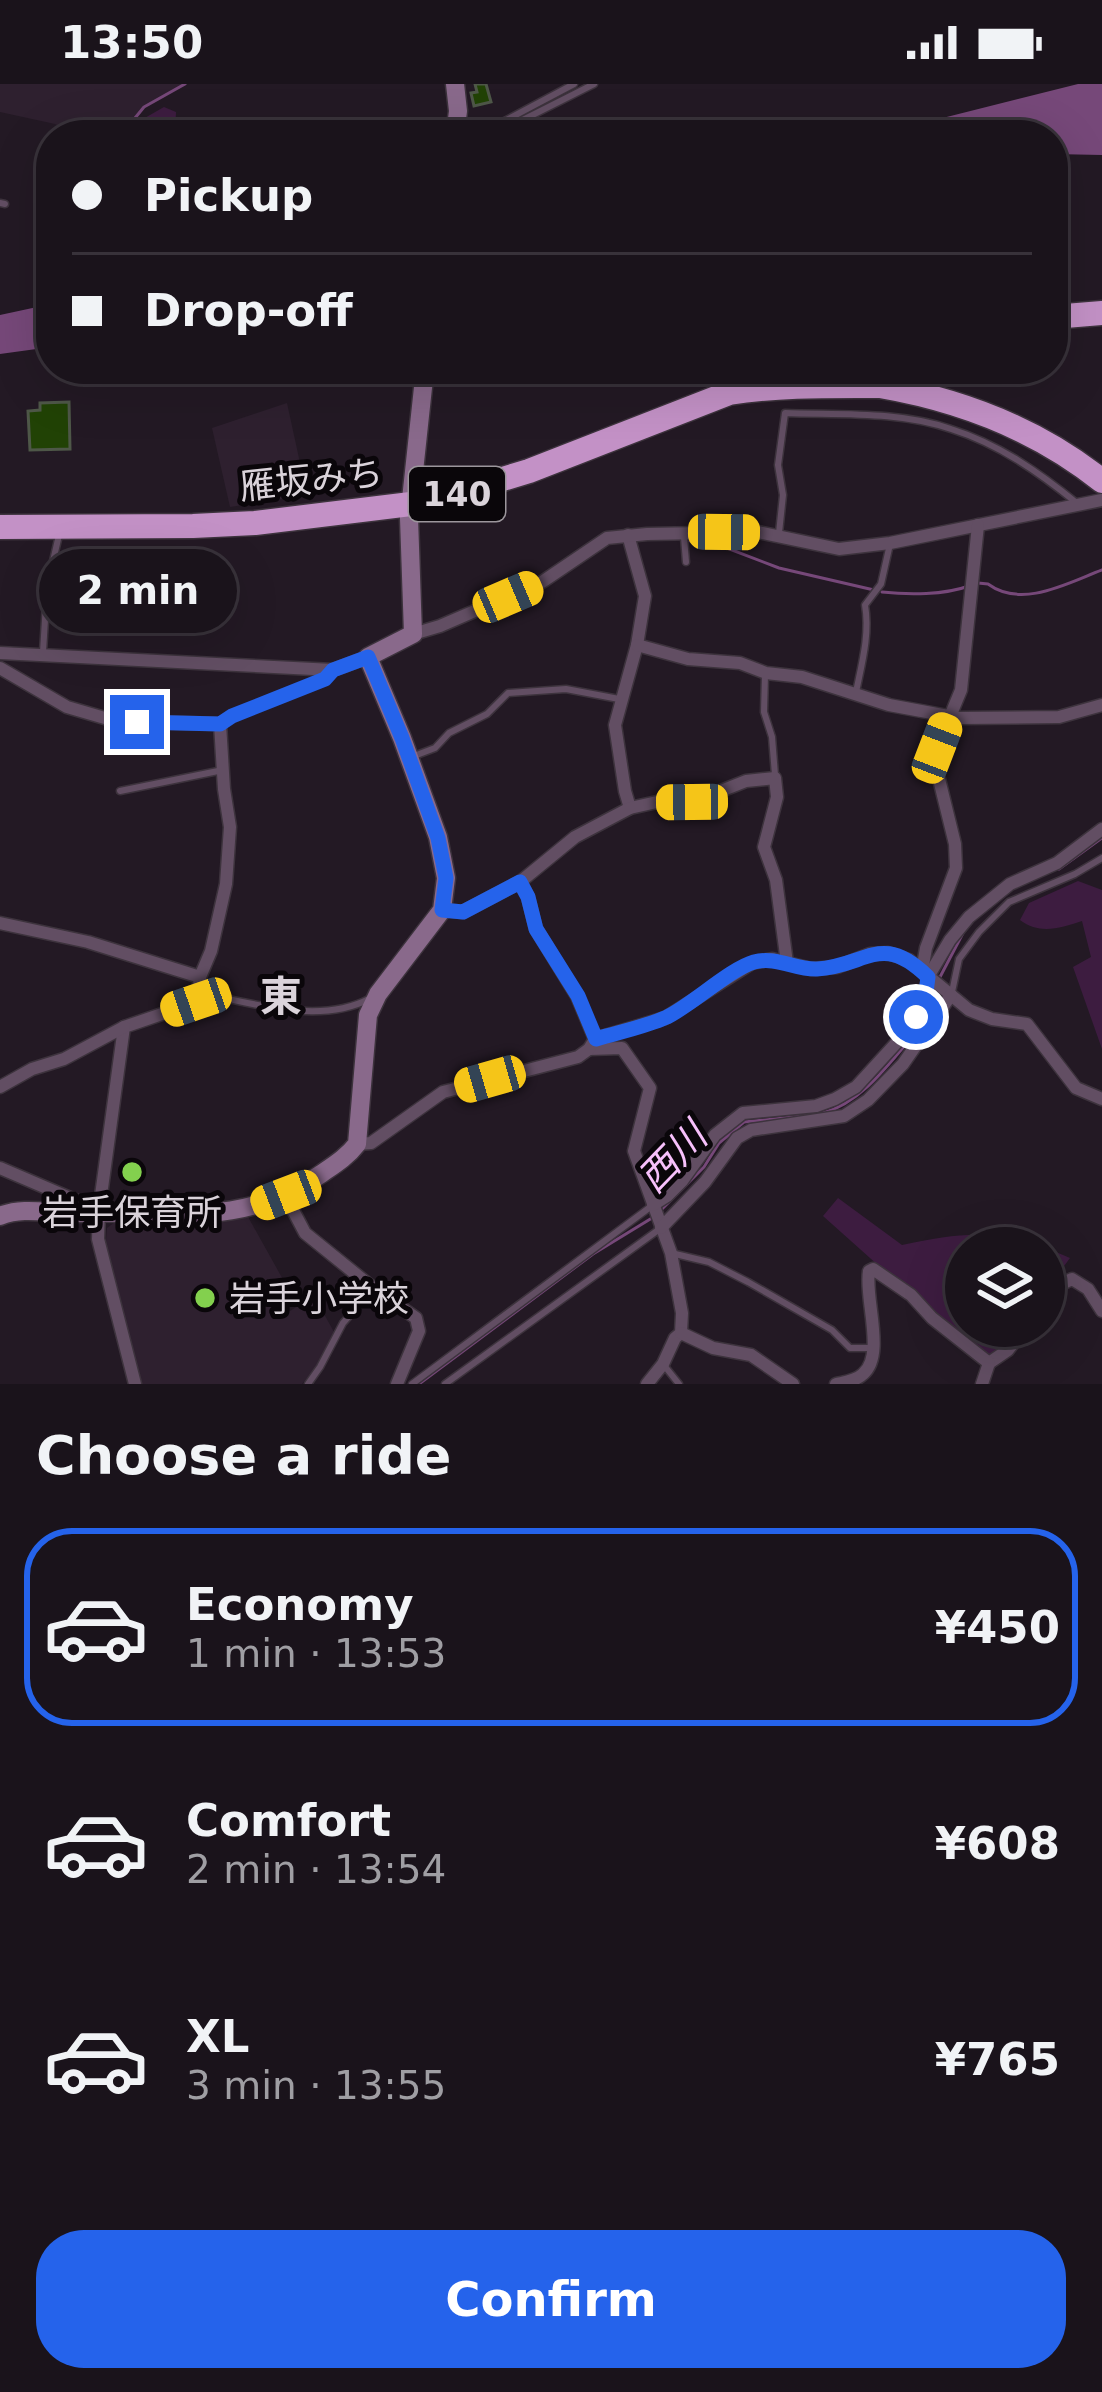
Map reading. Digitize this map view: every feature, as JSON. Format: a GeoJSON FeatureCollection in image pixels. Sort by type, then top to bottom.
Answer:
{"type":"FeatureCollection","features":[{"type":"Feature","properties":{"kind":"highway"},"geometry":{"type":"LineString","coordinates":[[1068,316],[1102,313]]}},
{"type":"Feature","properties":{"kind":"highway"},"geometry":{"type":"LineString","coordinates":[[729,393],[753,384]]}},
{"type":"Feature","properties":{"kind":"highway","name":"雁坂みち"},"geometry":{"type":"LineString","coordinates":[[0,527],[255,523],[494,484],[729,393],[816,384]]}},
{"type":"Feature","properties":{"kind":"highway","name":"140"},"geometry":{"type":"LineString","coordinates":[[900,384],[991,416],[1061,452],[1099,485]]}},
{"type":"Feature","properties":{"kind":"street"},"geometry":{"type":"LineString","coordinates":[[455,84],[457,120]]}},
{"type":"Feature","properties":{"kind":"street"},"geometry":{"type":"LineString","coordinates":[[413,634],[410,497],[423,384]]}},
{"type":"Feature","properties":{"kind":"street"},"geometry":{"type":"LineString","coordinates":[[0,652],[333,670],[542,582],[607,538],[758,532],[838,548],[890,543],[1079,504],[1099,485]]}},
{"type":"Feature","properties":{"kind":"street"},"geometry":{"type":"LineString","coordinates":[[653,1205],[682,1181],[715,1135],[743,1113],[816,1106],[856,1087],[899,1040],[925,1000],[926,948],[956,868],[956,844],[937,771],[937,748],[961,690],[978,525]]}},
{"type":"Feature","properties":{"kind":"street"},"geometry":{"type":"LineString","coordinates":[[628,535],[645,596],[615,725],[631,808]]}},
{"type":"Feature","properties":{"kind":"street"},"geometry":{"type":"LineString","coordinates":[[637,645],[688,659],[740,663],[766,674],[802,677],[889,705],[959,718],[1059,717],[1102,705]]}},
{"type":"Feature","properties":{"kind":"street"},"geometry":{"type":"LineString","coordinates":[[0,1216],[18,1211],[166,1215],[241,1210],[286,1195],[357,1144],[368,1015],[378,994],[442,910],[446,878],[438,838],[410,758],[368,657]]}},
{"type":"Feature","properties":{"kind":"street"},"geometry":{"type":"LineString","coordinates":[[0,668],[67,707],[116,721],[220,724],[230,827],[226,884],[196,1002],[124,1027],[0,1087]]}},
{"type":"Feature","properties":{"kind":"street"},"geometry":{"type":"LineString","coordinates":[[442,910],[463,912],[520,882],[575,837],[631,808],[692,802],[746,782],[775,778],[777,796],[764,847],[776,880],[787,963]]}},
{"type":"Feature","properties":{"kind":"street"},"geometry":{"type":"LineString","coordinates":[[925,974],[969,917],[999,892],[1058,863],[1102,829]]}},
{"type":"Feature","properties":{"kind":"street"},"geometry":{"type":"LineString","coordinates":[[520,882],[536,929],[578,996],[592,1044]]}},
{"type":"Feature","properties":{"kind":"street"},"geometry":{"type":"LineString","coordinates":[[0,923],[88,942],[200,977]]}},
{"type":"Feature","properties":{"kind":"street"},"geometry":{"type":"LineString","coordinates":[[357,1144],[371,1143],[443,1092],[578,1057],[592,1044],[665,1018],[752,963],[772,959],[811,969],[837,967],[870,953],[909,960],[969,1010],[1027,1024],[1076,1088],[1102,1099]]}},
{"type":"Feature","properties":{"kind":"street"},"geometry":{"type":"LineString","coordinates":[[661,1228],[705,1182],[736,1138],[752,1130],[844,1116],[868,1100],[902,1064],[951,995]]}},
{"type":"Feature","properties":{"kind":"street"},"geometry":{"type":"LineString","coordinates":[[124,1027],[98,1239],[135,1384]]}},
{"type":"Feature","properties":{"kind":"street"},"geometry":{"type":"LineString","coordinates":[[592,1044],[622,1048],[650,1088],[634,1151],[671,1253],[681,1334]]}},
{"type":"Feature","properties":{"kind":"street"},"geometry":{"type":"LineString","coordinates":[[0,1168],[99,1210]]}},
{"type":"Feature","properties":{"kind":"street"},"geometry":{"type":"LineString","coordinates":[[286,1195],[305,1233],[416,1318],[419,1325],[397,1384]]}},
{"type":"Feature","properties":{"kind":"street"},"geometry":{"type":"LineString","coordinates":[[836,1384],[855,1379],[873,1362],[867,1279],[873,1269],[911,1295],[989,1363]]}},
{"type":"Feature","properties":{"kind":"street"},"geometry":{"type":"LineString","coordinates":[[1065,1282],[1072,1279],[1088,1289],[1102,1311]]}},
{"type":"Feature","properties":{"kind":"street"},"geometry":{"type":"LineString","coordinates":[[646,1384],[681,1334]]}},
{"type":"Feature","properties":{"kind":"street"},"geometry":{"type":"LineString","coordinates":[[681,1334],[712,1348],[751,1355],[793,1384]]}},
{"type":"Feature","properties":{"kind":"street"},"geometry":{"type":"LineString","coordinates":[[982,1384],[989,1363],[1010,1347]]}},
{"type":"Feature","properties":{"kind":"lane"},"geometry":{"type":"LineString","coordinates":[[506,120],[574,84]]}},
{"type":"Feature","properties":{"kind":"lane"},"geometry":{"type":"LineString","coordinates":[[520,120],[594,84]]}},
{"type":"Feature","properties":{"kind":"lane"},"geometry":{"type":"LineString","coordinates":[[779,536],[783,495],[778,465],[785,413],[885,416],[948,427],[1040,473],[1079,504]]}},
{"type":"Feature","properties":{"kind":"lane"},"geometry":{"type":"LineString","coordinates":[[42,656],[47,587],[61,527]]}},
{"type":"Feature","properties":{"kind":"lane"},"geometry":{"type":"LineString","coordinates":[[684,533],[686,562]]}},
{"type":"Feature","properties":{"kind":"lane"},"geometry":{"type":"LineString","coordinates":[[856,695],[864,654],[865,605],[880,584],[890,543]]}},
{"type":"Feature","properties":{"kind":"lane"},"geometry":{"type":"LineString","coordinates":[[220,724],[325,679],[333,670]]}},
{"type":"Feature","properties":{"kind":"lane"},"geometry":{"type":"LineString","coordinates":[[766,674],[764,712],[772,737],[775,778]]}},
{"type":"Feature","properties":{"kind":"lane"},"geometry":{"type":"LineString","coordinates":[[410,758],[435,748],[448,733],[487,714],[508,693],[566,689],[622,699]]}},
{"type":"Feature","properties":{"kind":"lane"},"geometry":{"type":"LineString","coordinates":[[120,791],[223,770]]}},
{"type":"Feature","properties":{"kind":"lane"},"geometry":{"type":"LineString","coordinates":[[951,995],[958,959],[1010,902],[1100,859],[1084,844]]}},
{"type":"Feature","properties":{"kind":"lane"},"geometry":{"type":"LineString","coordinates":[[199,993],[305,1011],[357,1005],[378,994]]}},
{"type":"Feature","properties":{"kind":"lane"},"geometry":{"type":"LineString","coordinates":[[412,1384],[653,1205]]}},
{"type":"Feature","properties":{"kind":"lane"},"geometry":{"type":"LineString","coordinates":[[445,1384],[661,1228]]}},
{"type":"Feature","properties":{"kind":"lane"},"geometry":{"type":"LineString","coordinates":[[671,1253],[709,1262],[748,1282],[832,1330],[850,1348],[873,1348]]}},
{"type":"Feature","properties":{"kind":"lane"},"geometry":{"type":"LineString","coordinates":[[308,1384],[343,1323],[373,1288]]}},
{"type":"Feature","properties":{"kind":"lane"},"geometry":{"type":"LineString","coordinates":[[663,1364],[680,1384]]}},
{"type":"Feature","properties":{"kind":"shaded area"},"geometry":{"type":"Polygon","coordinates":[[[0,84],[183,84],[143,107],[132,120],[37,120],[0,112],[0,84]]]}},
{"type":"Feature","properties":{"kind":"shaded area"},"geometry":{"type":"Polygon","coordinates":[[[1078,84],[1102,84],[1102,155],[1068,154],[1068,120],[935,120],[1078,84]]]}},
{"type":"Feature","properties":{"kind":"shaded area"},"geometry":{"type":"Polygon","coordinates":[[[164,107],[176,112],[176,120],[143,119],[164,107]]]}},
{"type":"Feature","properties":{"kind":"shaded area"},"geometry":{"type":"Polygon","coordinates":[[[36,307],[36,349],[0,354],[0,315],[36,307]]]}},
{"type":"Feature","properties":{"kind":"shaded area"},"geometry":{"type":"Polygon","coordinates":[[[287,403],[307,495],[230,507],[212,428],[287,403]]]}},
{"type":"Feature","properties":{"kind":"shaded area"},"geometry":{"type":"Polygon","coordinates":[[[1078,881],[1102,890],[1102,1049],[1073,967],[1091,957],[1082,921],[1043,929],[1020,920],[1029,903],[1078,881]]]}},
{"type":"Feature","properties":{"kind":"shaded area"},"geometry":{"type":"Polygon","coordinates":[[[838,1198],[902,1245],[945,1238],[945,1323],[936,1317],[823,1216],[838,1198]]]}},
{"type":"Feature","properties":{"kind":"shaded area","name":"岩手小学校"},"geometry":{"type":"Polygon","coordinates":[[[247,1215],[295,1301],[287,1305],[290,1311],[314,1296],[334,1332],[316,1367],[302,1384],[140,1384],[105,1252],[107,1228],[128,1220],[247,1215]]]}},
{"type":"Feature","properties":{"kind":"shaded area"},"geometry":{"type":"Polygon","coordinates":[[[978,1347],[1002,1347],[991,1356],[978,1347]]]}},
{"type":"Feature","properties":{"kind":"building"},"geometry":{"type":"Polygon","coordinates":[[[475,84],[486,84],[491,102],[474,106],[475,84]]]}},
{"type":"Feature","properties":{"kind":"building"},"geometry":{"type":"Polygon","coordinates":[[[69,402],[70,449],[30,450],[28,411],[40,410],[40,403],[69,402]]]}},
{"type":"Feature","properties":{"kind":"building"},"geometry":{"type":"Polygon","coordinates":[[[297,464],[301,478],[275,486],[271,472],[297,464]]]}},
{"type":"Feature","properties":{"kind":"waterway"},"geometry":{"type":"LineString","coordinates":[[133,120],[144,107],[185,84]]}},
{"type":"Feature","properties":{"kind":"waterway"},"geometry":{"type":"LineString","coordinates":[[684,540],[719,545],[779,568],[874,590]]}},
{"type":"Feature","properties":{"kind":"waterway"},"geometry":{"type":"LineString","coordinates":[[978,583],[1030,594],[1102,570]]}},
{"type":"Feature","properties":{"kind":"waterway"},"geometry":{"type":"LineString","coordinates":[[882,592],[926,594],[969,586]]}},
{"type":"Feature","properties":{"kind":"waterway","name":"西川"},"geometry":{"type":"LineString","coordinates":[[1059,869],[1102,838]]}},
{"type":"Feature","properties":{"kind":"waterway","name":"西川"},"geometry":{"type":"LineString","coordinates":[[940,977],[963,933]]}},
{"type":"Feature","properties":{"kind":"waterway","name":"西川"},"geometry":{"type":"LineString","coordinates":[[823,1113],[875,1080],[922,1019]]}},
{"type":"Feature","properties":{"kind":"waterway","name":"西川"},"geometry":{"type":"LineString","coordinates":[[659,1212],[704,1167],[719,1143],[744,1122],[813,1115]]}},
{"type":"Feature","properties":{"kind":"waterway","name":"西川"},"geometry":{"type":"LineString","coordinates":[[419,1384],[593,1254],[652,1218]]}},
{"type":"Feature","properties":{"kind":"place","name":"岩手保育所"},"geometry":{"type":"Point","coordinates":[132,1172]}},
{"type":"Feature","properties":{"kind":"place","name":"岩手小学校"},"geometry":{"type":"Point","coordinates":[205,1298]}},
{"type":"Feature","properties":{"kind":"district","name":"東"},"geometry":{"type":"Point","coordinates":[281,996]}},
{"type":"Feature","properties":{"kind":"route"},"geometry":{"type":"LineString","coordinates":[[137,722],[220,724],[368,657],[438,838],[446,878],[442,910],[463,912],[520,882],[536,929],[578,996],[596,1039],[665,1018],[745,966],[772,959],[811,969],[837,967],[870,953],[909,960],[928,977],[925,1000],[916,1017]]}}]}
